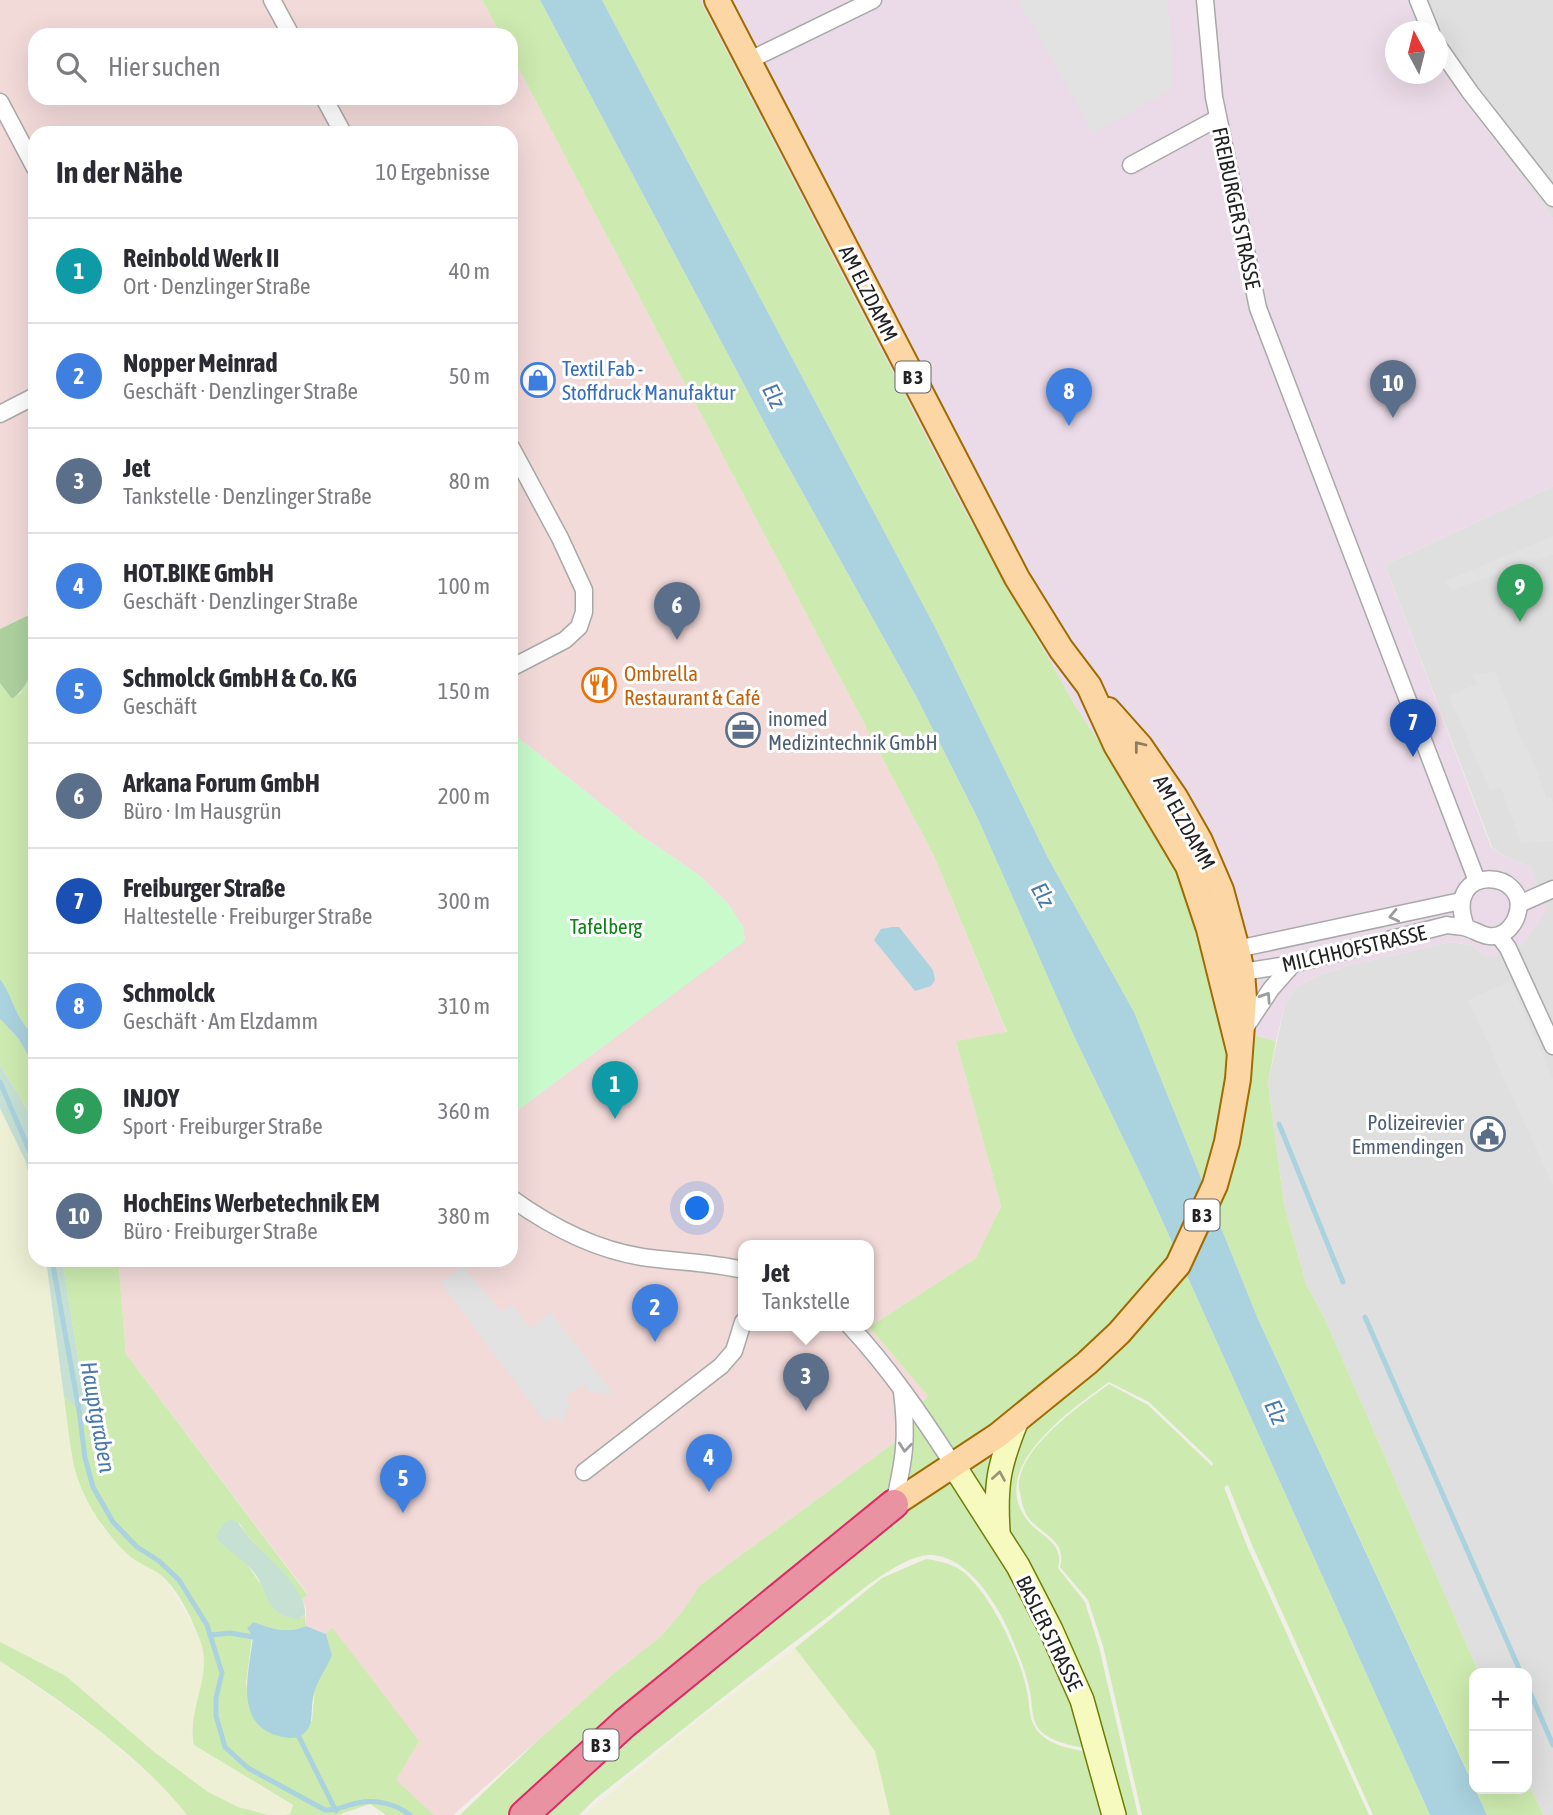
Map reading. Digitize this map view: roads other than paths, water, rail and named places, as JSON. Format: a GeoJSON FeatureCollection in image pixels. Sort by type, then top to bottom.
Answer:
{"type":"FeatureCollection","features":[{"type":"Feature","properties":{"kind":"highway","name":"B 3"},"geometry":{"type":"LineString","coordinates":[[524,1815],[625,1723],[894,1504]]}},
{"type":"Feature","properties":{"kind":"main road","name":"AM ELZDAMM"},"geometry":{"type":"LineString","coordinates":[[717,0],[1017,578],[1091,691],[1140,746],[1175,797],[1200,841],[1226,953]]}},
{"type":"Feature","properties":{"kind":"main road","name":"B 3"},"geometry":{"type":"LineString","coordinates":[[894,1504],[1017,1420],[1087,1363],[1128,1323],[1178,1265],[1215,1185],[1227,1142],[1237,1087],[1244,998],[1226,953]]}},
{"type":"Feature","properties":{"kind":"street"},"geometry":{"type":"LineString","coordinates":[[272,0],[287,28]]}},
{"type":"Feature","properties":{"kind":"street"},"geometry":{"type":"LineString","coordinates":[[748,61],[873,0]]}},
{"type":"Feature","properties":{"kind":"street","name":"FREIBURGER STRASSE"},"geometry":{"type":"LineString","coordinates":[[1205,0],[1218,118],[1258,308],[1477,881]]}},
{"type":"Feature","properties":{"kind":"street"},"geometry":{"type":"LineString","coordinates":[[1418,0],[1427,21]]}},
{"type":"Feature","properties":{"kind":"street"},"geometry":{"type":"LineString","coordinates":[[1448,61],[1553,198]]}},
{"type":"Feature","properties":{"kind":"street"},"geometry":{"type":"LineString","coordinates":[[0,102],[28,155]]}},
{"type":"Feature","properties":{"kind":"street"},"geometry":{"type":"LineString","coordinates":[[328,105],[339,126]]}},
{"type":"Feature","properties":{"kind":"street"},"geometry":{"type":"LineString","coordinates":[[1131,165],[1218,118]]}},
{"type":"Feature","properties":{"kind":"street"},"geometry":{"type":"LineString","coordinates":[[0,414],[28,400]]}},
{"type":"Feature","properties":{"kind":"street"},"geometry":{"type":"LineString","coordinates":[[518,460],[560,538],[584,590],[584,612],[579,627],[565,640],[518,664]]}},
{"type":"Feature","properties":{"kind":"street"},"geometry":{"type":"LineString","coordinates":[[1466,927],[1460,909],[1461,901],[1465,890],[1477,881],[1491,878],[1503,881],[1516,895],[1518,913],[1514,923],[1499,936],[1508,948],[1553,1046]]}},
{"type":"Feature","properties":{"kind":"street"},"geometry":{"type":"LineString","coordinates":[[1518,904],[1553,889]]}},
{"type":"Feature","properties":{"kind":"street","name":"MILCHHOFSTRASSE"},"geometry":{"type":"LineString","coordinates":[[1226,953],[1461,901]]}},
{"type":"Feature","properties":{"kind":"street","name":"MILCHHOFSTRASSE"},"geometry":{"type":"LineString","coordinates":[[1226,953],[1293,964],[1447,926],[1466,927],[1487,936],[1499,936]]}},
{"type":"Feature","properties":{"kind":"street"},"geometry":{"type":"LineString","coordinates":[[1240,1042],[1271,989],[1293,964]]}},
{"type":"Feature","properties":{"kind":"street"},"geometry":{"type":"LineString","coordinates":[[518,1203],[542,1221],[589,1244],[641,1256],[738,1268]]}},
{"type":"Feature","properties":{"kind":"street"},"geometry":{"type":"LineString","coordinates":[[584,1472],[721,1366],[734,1351],[740,1331]]}},
{"type":"Feature","properties":{"kind":"street"},"geometry":{"type":"LineString","coordinates":[[855,1331],[902,1390],[954,1465]]}},
{"type":"Feature","properties":{"kind":"street"},"geometry":{"type":"LineString","coordinates":[[894,1504],[905,1451],[906,1428],[902,1390]]}},
{"type":"Feature","properties":{"kind":"street"},"geometry":{"type":"LineString","coordinates":[[998,1535],[996,1497],[999,1472],[1017,1420]]}},
{"type":"Feature","properties":{"kind":"street","name":"BASLER STRASSE"},"geometry":{"type":"LineString","coordinates":[[954,1465],[1029,1587],[1083,1700],[1114,1815]]}},
{"type":"Feature","properties":{"kind":"water","name":"Elz"},"geometry":{"type":"Polygon","coordinates":[[[540,0],[602,0],[936,629],[1048,858],[1134,1012],[1258,1319],[1469,1776],[1469,1794],[1477,1794],[1487,1815],[1430,1815],[1152,1198],[1073,1034],[979,821],[916,696],[775,443],[540,0]]]}},
{"type":"Feature","properties":{"kind":"water"},"geometry":{"type":"Polygon","coordinates":[[[899,927],[933,970],[935,980],[931,986],[915,991],[874,940],[881,929],[899,927]]]}},
{"type":"Feature","properties":{"kind":"water"},"geometry":{"type":"Polygon","coordinates":[[[0,979],[28,1029],[28,1055],[18,1038],[0,1019],[0,979]]]}},
{"type":"Feature","properties":{"kind":"water"},"geometry":{"type":"Polygon","coordinates":[[[254,1622],[280,1630],[306,1626],[326,1634],[332,1655],[314,1693],[310,1725],[305,1733],[299,1736],[286,1738],[267,1731],[256,1722],[250,1710],[247,1682],[253,1637],[247,1628],[254,1622]]]}},
{"type":"Feature","properties":{"kind":"waterway","name":"Hauptgraben"},"geometry":{"type":"LineString","coordinates":[[0,1082],[28,1148]]}},
{"type":"Feature","properties":{"kind":"waterway"},"geometry":{"type":"LineString","coordinates":[[1279,1124],[1343,1282]]}},
{"type":"Feature","properties":{"kind":"waterway","name":"Hauptgraben"},"geometry":{"type":"LineString","coordinates":[[53,1267],[85,1458],[93,1487],[113,1522],[137,1547],[159,1561],[179,1580],[207,1625],[222,1673],[216,1698],[216,1716],[225,1747],[248,1768],[325,1810],[379,1802],[392,1805],[410,1815]]}},
{"type":"Feature","properties":{"kind":"waterway"},"geometry":{"type":"LineString","coordinates":[[1365,1317],[1519,1668]]}},
{"type":"Feature","properties":{"kind":"waterway"},"geometry":{"type":"LineString","coordinates":[[210,1635],[230,1633],[253,1637]]}},
{"type":"Feature","properties":{"kind":"waterway"},"geometry":{"type":"LineString","coordinates":[[1532,1697],[1553,1745]]}},
{"type":"Feature","properties":{"kind":"waterway"},"geometry":{"type":"LineString","coordinates":[[299,1737],[336,1811]]}},
{"type":"Feature","properties":{"kind":"place","name":"Textil Fab - Stoffdruck Manufaktur"},"geometry":{"type":"Point","coordinates":[538,380]}},
{"type":"Feature","properties":{"kind":"place","name":"HochEins Werbetechnik EM"},"geometry":{"type":"Point","coordinates":[1393,418]}},
{"type":"Feature","properties":{"kind":"place","name":"Schmolck"},"geometry":{"type":"Point","coordinates":[1069,426]}},
{"type":"Feature","properties":{"kind":"place","name":"INJOY"},"geometry":{"type":"Point","coordinates":[1520,622]}},
{"type":"Feature","properties":{"kind":"place","name":"Arkana Forum GmbH"},"geometry":{"type":"Point","coordinates":[677,640]}},
{"type":"Feature","properties":{"kind":"place","name":"Ombrella Restaurant & Café"},"geometry":{"type":"Point","coordinates":[599,685]}},
{"type":"Feature","properties":{"kind":"place","name":"inomed Medizintechnik GmbH"},"geometry":{"type":"Point","coordinates":[743,730]}},
{"type":"Feature","properties":{"kind":"place","name":"Freiburger Straße"},"geometry":{"type":"Point","coordinates":[1413,757]}},
{"type":"Feature","properties":{"kind":"place","name":"Reinbold Werk II"},"geometry":{"type":"Point","coordinates":[615,1119]}},
{"type":"Feature","properties":{"kind":"place","name":"Polizeirevier Emmendingen"},"geometry":{"type":"Point","coordinates":[1488,1134]}},
{"type":"Feature","properties":{"kind":"place","name":"Nopper Meinrad"},"geometry":{"type":"Point","coordinates":[655,1342]}},
{"type":"Feature","properties":{"kind":"place","name":"Jet"},"geometry":{"type":"Point","coordinates":[806,1411]}},
{"type":"Feature","properties":{"kind":"place","name":"HOT.BIKE GmbH"},"geometry":{"type":"Point","coordinates":[709,1492]}},
{"type":"Feature","properties":{"kind":"place","name":"Schmolck GmbH & Co. KG"},"geometry":{"type":"Point","coordinates":[403,1513]}},
{"type":"Feature","properties":{"kind":"park label","name":"Tafelberg"},"geometry":{"type":"Point","coordinates":[606,926]}}]}
